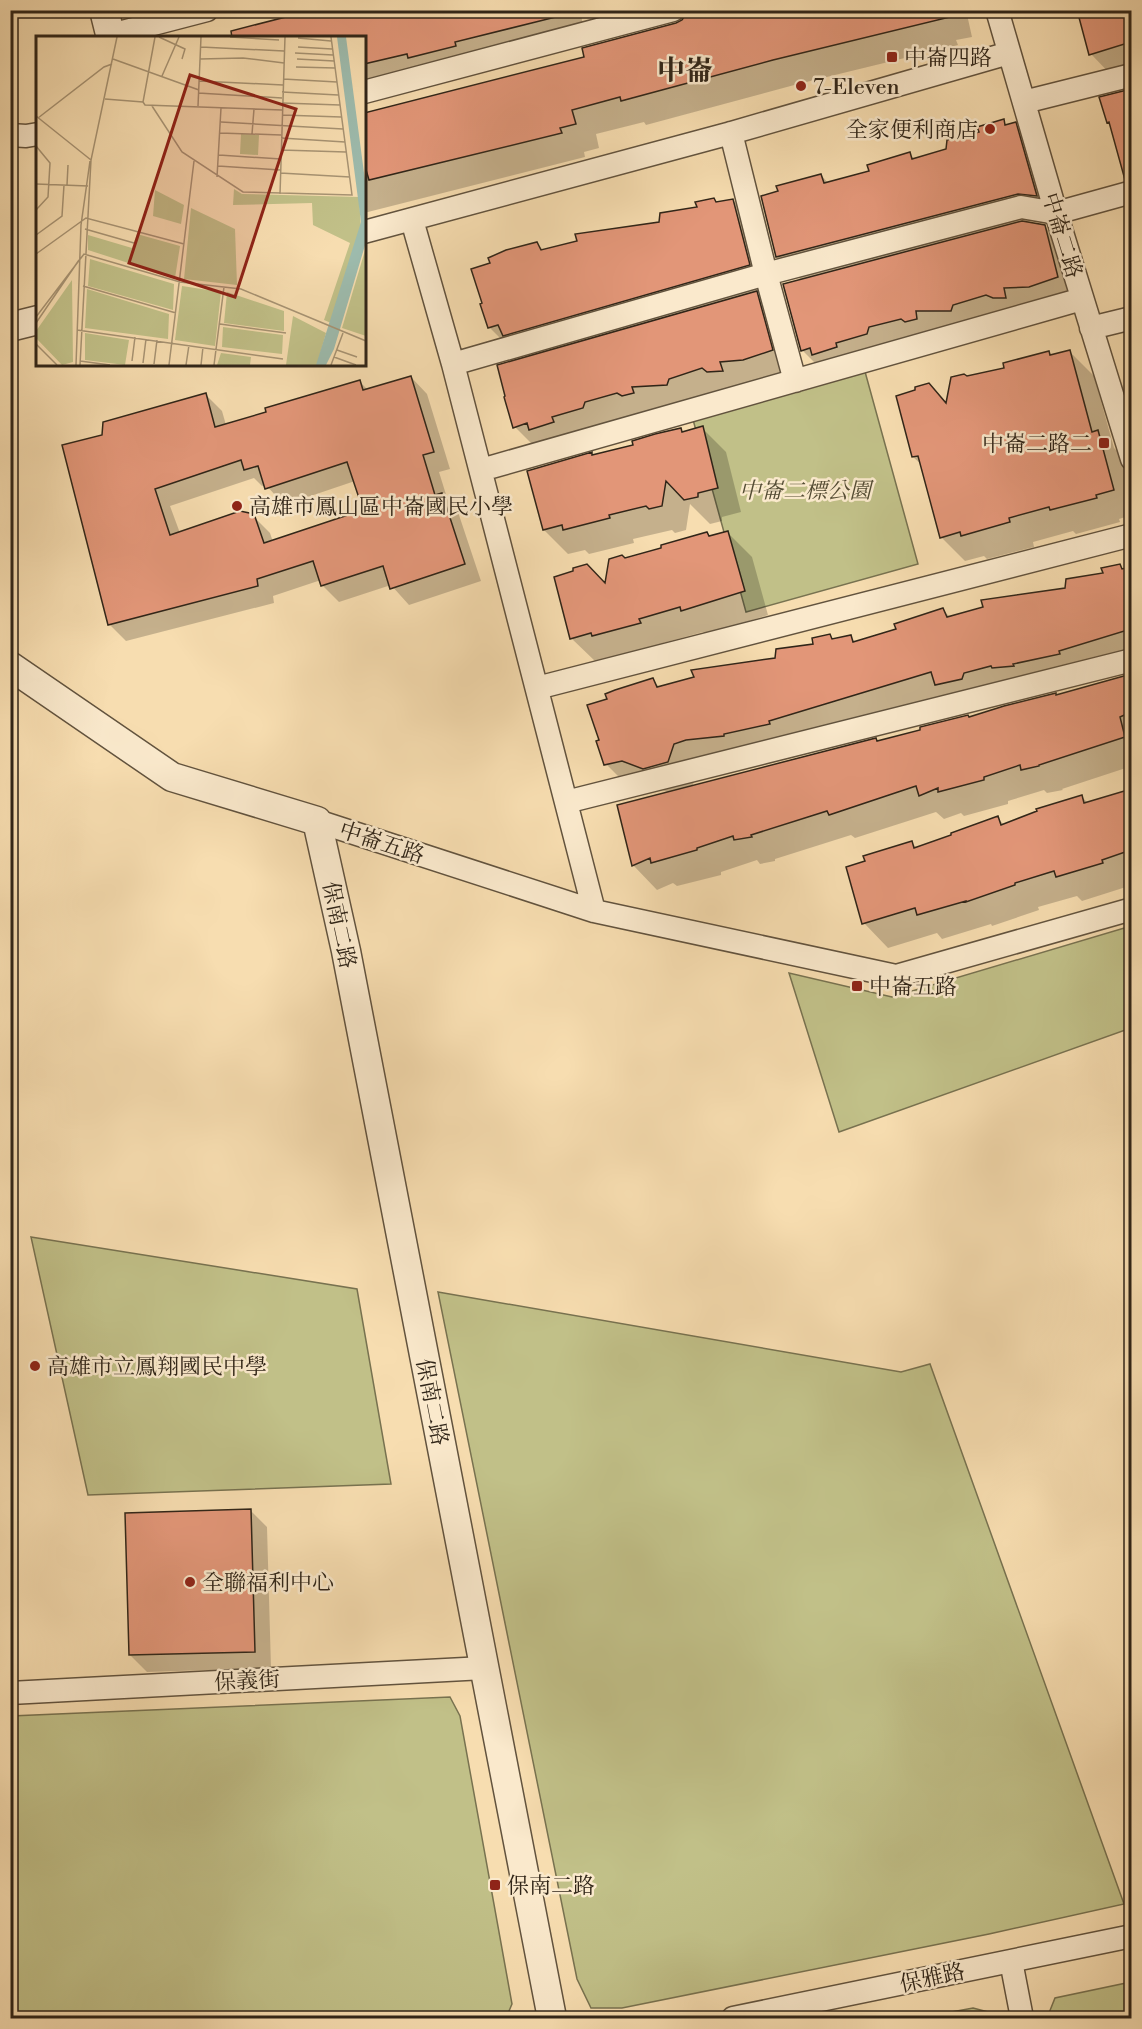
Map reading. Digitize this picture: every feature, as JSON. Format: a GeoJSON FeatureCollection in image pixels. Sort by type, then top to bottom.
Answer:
{"type":"FeatureCollection","features":[{"type":"Feature","properties":{"kind":"street"},"geometry":{"type":"LineString","coordinates":[[109,28],[207,10]]}},
{"type":"Feature","properties":{"kind":"street"},"geometry":{"type":"LineString","coordinates":[[366,91],[673,10]]}},
{"type":"Feature","properties":{"kind":"street","name":"中崙二路"},"geometry":{"type":"LineString","coordinates":[[997,10],[1082,299],[1130,446]]}},
{"type":"Feature","properties":{"kind":"street"},"geometry":{"type":"LineString","coordinates":[[366,231],[731,133],[1009,53]]}},
{"type":"Feature","properties":{"kind":"street"},"geometry":{"type":"LineString","coordinates":[[1024,102],[1131,75]]}},
{"type":"Feature","properties":{"kind":"street"},"geometry":{"type":"LineString","coordinates":[[731,133],[795,381]]}},
{"type":"Feature","properties":{"kind":"street"},"geometry":{"type":"LineString","coordinates":[[10,135],[36,134]]}},
{"type":"Feature","properties":{"kind":"street"},"geometry":{"type":"LineString","coordinates":[[453,364],[766,274],[1021,207],[1056,213],[1131,192]]}},
{"type":"Feature","properties":{"kind":"street"},"geometry":{"type":"LineString","coordinates":[[412,219],[453,364],[594,911]]}},
{"type":"Feature","properties":{"kind":"street"},"geometry":{"type":"LineString","coordinates":[[480,470],[1082,299]]}},
{"type":"Feature","properties":{"kind":"street"},"geometry":{"type":"LineString","coordinates":[[1091,328],[1131,318]]}},
{"type":"Feature","properties":{"kind":"street"},"geometry":{"type":"LineString","coordinates":[[10,327],[36,320]]}},
{"type":"Feature","properties":{"kind":"street"},"geometry":{"type":"LineString","coordinates":[[537,688],[1131,535]]}},
{"type":"Feature","properties":{"kind":"street"},"geometry":{"type":"LineString","coordinates":[[566,802],[1131,660]]}},
{"type":"Feature","properties":{"kind":"street","name":"中崙五路"},"geometry":{"type":"LineString","coordinates":[[10,666],[172,777],[317,821],[594,911],[896,976],[1131,909]]}},
{"type":"Feature","properties":{"kind":"street","name":"保南二路"},"geometry":{"type":"LineString","coordinates":[[317,821],[346,951],[552,2019]]}},
{"type":"Feature","properties":{"kind":"street","name":"保義街"},"geometry":{"type":"LineString","coordinates":[[10,1693],[483,1668]]}},
{"type":"Feature","properties":{"kind":"street","name":"保雅路"},"geometry":{"type":"LineString","coordinates":[[733,2019],[1131,1936]]}},
{"type":"Feature","properties":{"kind":"street"},"geometry":{"type":"LineString","coordinates":[[1011,1961],[1022,2019]]}},
{"type":"Feature","properties":{"kind":"green space","name":"中崙二標公園"},"geometry":{"type":"Polygon","coordinates":[[[864,368],[918,564],[746,612],[692,416],[864,368]]]}},
{"type":"Feature","properties":{"kind":"green space"},"geometry":{"type":"Polygon","coordinates":[[[1131,926],[1131,1028],[839,1132],[789,973],[892,997],[1131,926]]]}},
{"type":"Feature","properties":{"kind":"green space"},"geometry":{"type":"Polygon","coordinates":[[[31,1237],[357,1289],[391,1484],[88,1495],[31,1237]]]}},
{"type":"Feature","properties":{"kind":"green space"},"geometry":{"type":"Polygon","coordinates":[[[438,1292],[901,1372],[930,1364],[1124,1904],[989,1934],[622,2008],[591,2008],[577,1979],[438,1292]]]}},
{"type":"Feature","properties":{"kind":"green space"},"geometry":{"type":"Polygon","coordinates":[[[450,1697],[460,1716],[512,2004],[506,2018],[11,2018],[11,1716],[450,1697]]]}},
{"type":"Feature","properties":{"kind":"green space"},"geometry":{"type":"Polygon","coordinates":[[[1131,1982],[1131,2018],[1051,2018],[1049,2013],[1055,1998],[1131,1982]]]}},
{"type":"Feature","properties":{"kind":"green space"},"geometry":{"type":"Polygon","coordinates":[[[973,2008],[988,2012],[997,2018],[919,2018],[973,2008]]]}},
{"type":"Feature","properties":{"kind":"building"},"geometry":{"type":"Polygon","coordinates":[[[313,10],[555,10],[556,17],[455,42],[456,46],[408,58],[407,54],[366,64],[366,36],[232,36],[231,31],[313,10]]]}},
{"type":"Feature","properties":{"kind":"building"},"geometry":{"type":"Polygon","coordinates":[[[699,10],[949,10],[950,17],[773,60],[621,101],[620,97],[572,110],[576,124],[560,128],[562,133],[369,180],[366,170],[366,112],[584,57],[582,48],[676,23],[686,14],[699,10]]]}},
{"type":"Feature","properties":{"kind":"building"},"geometry":{"type":"Polygon","coordinates":[[[1077,10],[1131,10],[1131,42],[1089,55],[1077,10]]]}},
{"type":"Feature","properties":{"kind":"building"},"geometry":{"type":"Polygon","coordinates":[[[1131,89],[1131,179],[1125,180],[1109,122],[1107,123],[1099,97],[1131,89]]]}},
{"type":"Feature","properties":{"kind":"building"},"geometry":{"type":"Polygon","coordinates":[[[1004,119],[1005,125],[1016,122],[1037,196],[1018,194],[776,257],[761,196],[778,191],[776,186],[821,174],[824,183],[869,171],[867,165],[910,152],[912,159],[946,149],[947,140],[979,132],[977,127],[1004,119]]]}},
{"type":"Feature","properties":{"kind":"building"},"geometry":{"type":"Polygon","coordinates":[[[714,198],[716,202],[733,199],[750,265],[503,336],[498,325],[488,328],[471,269],[490,263],[488,258],[506,250],[537,242],[541,250],[577,241],[575,234],[659,222],[660,213],[697,207],[695,202],[714,198]]]}},
{"type":"Feature","properties":{"kind":"building"},"geometry":{"type":"Polygon","coordinates":[[[1022,221],[1045,225],[1058,277],[1029,287],[1004,288],[1006,298],[993,298],[986,295],[953,305],[951,311],[916,311],[917,319],[905,322],[901,319],[869,327],[867,334],[836,343],[837,347],[812,355],[810,348],[801,351],[783,284],[1022,221]]]}},
{"type":"Feature","properties":{"kind":"building"},"geometry":{"type":"Polygon","coordinates":[[[757,291],[773,350],[743,360],[720,362],[723,371],[707,372],[702,368],[669,379],[667,385],[632,387],[634,393],[622,396],[617,393],[585,402],[583,408],[552,417],[554,422],[529,430],[527,423],[513,428],[497,365],[757,291]]]}},
{"type":"Feature","properties":{"kind":"building"},"geometry":{"type":"Polygon","coordinates":[[[1070,350],[1092,432],[1098,430],[1114,490],[1096,495],[1097,498],[1050,510],[1049,507],[1009,518],[1010,522],[961,536],[960,532],[940,538],[918,456],[912,457],[896,396],[929,383],[946,403],[951,377],[1004,368],[1003,363],[1049,351],[1050,355],[1070,350]]]}},
{"type":"Feature","properties":{"kind":"building"},"geometry":{"type":"Polygon","coordinates":[[[411,376],[434,452],[423,455],[435,495],[442,493],[465,564],[390,589],[383,566],[321,586],[313,561],[257,579],[258,586],[108,625],[62,445],[102,435],[103,422],[206,393],[215,427],[266,412],[265,408],[360,380],[363,390],[411,376]],[[241,460],[155,489],[170,535],[240,511],[254,514],[264,543],[363,510],[347,462],[265,489],[258,466],[244,470],[241,460]]]}},
{"type":"Feature","properties":{"kind":"building"},"geometry":{"type":"Polygon","coordinates":[[[703,426],[718,488],[698,493],[698,497],[684,500],[666,481],[662,506],[649,509],[646,506],[563,530],[562,525],[543,530],[527,471],[592,452],[592,455],[633,445],[632,441],[655,434],[681,428],[682,432],[703,426]]]}},
{"type":"Feature","properties":{"kind":"building"},"geometry":{"type":"Polygon","coordinates":[[[728,531],[745,591],[681,611],[680,607],[639,619],[641,623],[592,636],[591,633],[570,639],[554,577],[587,564],[605,583],[609,559],[622,555],[625,558],[707,532],[709,536],[728,531]]]}},
{"type":"Feature","properties":{"kind":"building"},"geometry":{"type":"Polygon","coordinates":[[[1120,564],[1122,569],[1131,567],[1131,629],[1059,651],[1060,654],[1013,664],[1014,666],[992,668],[991,666],[964,673],[962,679],[935,685],[931,672],[769,721],[770,724],[724,734],[724,736],[686,740],[674,744],[668,762],[643,769],[622,761],[604,765],[596,741],[599,740],[587,705],[607,699],[605,694],[615,690],[653,678],[657,687],[694,677],[691,670],[775,658],[776,649],[813,644],[812,638],[830,634],[832,639],[851,635],[853,642],[896,629],[894,624],[943,608],[947,617],[983,607],[981,600],[1065,588],[1066,579],[1103,573],[1101,568],[1120,564]]]}},
{"type":"Feature","properties":{"kind":"building"},"geometry":{"type":"Polygon","coordinates":[[[1131,674],[1131,712],[1120,717],[1125,737],[1039,766],[1021,770],[1020,765],[984,777],[984,780],[938,792],[938,788],[919,796],[916,786],[829,815],[827,811],[751,835],[752,837],[734,840],[733,836],[697,848],[697,850],[651,863],[650,858],[632,866],[617,805],[876,738],[877,741],[920,730],[920,727],[968,715],[969,717],[1131,674]]]}},
{"type":"Feature","properties":{"kind":"building"},"geometry":{"type":"Polygon","coordinates":[[[1131,789],[1131,850],[1102,860],[1103,863],[1056,877],[1054,871],[966,902],[917,915],[915,908],[862,924],[846,867],[865,861],[863,856],[912,841],[914,848],[998,816],[1001,825],[1037,811],[1036,809],[1082,795],[1084,803],[1131,789]]]}},
{"type":"Feature","properties":{"kind":"building","name":"全聯福利中心"},"geometry":{"type":"Polygon","coordinates":[[[251,1509],[255,1652],[129,1655],[125,1513],[251,1509]]]}},
{"type":"Feature","properties":{"kind":"place","name":"中崙四路"},"geometry":{"type":"Point","coordinates":[892,57]}},
{"type":"Feature","properties":{"kind":"place","name":"7-Eleven"},"geometry":{"type":"Point","coordinates":[801,86]}},
{"type":"Feature","properties":{"kind":"place","name":"全家便利商店"},"geometry":{"type":"Point","coordinates":[990,129]}},
{"type":"Feature","properties":{"kind":"place","name":"中崙二路二"},"geometry":{"type":"Point","coordinates":[1104,443]}},
{"type":"Feature","properties":{"kind":"place","name":"高雄市鳳山區中崙國民小學"},"geometry":{"type":"Point","coordinates":[237,506]}},
{"type":"Feature","properties":{"kind":"place","name":"中崙五路"},"geometry":{"type":"Point","coordinates":[857,986]}},
{"type":"Feature","properties":{"kind":"place","name":"高雄市立鳳翔國民中學"},"geometry":{"type":"Point","coordinates":[35,1366]}},
{"type":"Feature","properties":{"kind":"place","name":"全聯福利中心"},"geometry":{"type":"Point","coordinates":[190,1582]}},
{"type":"Feature","properties":{"kind":"place","name":"保南二路"},"geometry":{"type":"Point","coordinates":[495,1885]}},
{"type":"Feature","properties":{"kind":"district","name":"中崙"},"geometry":{"type":"Point","coordinates":[685,70]}}]}
